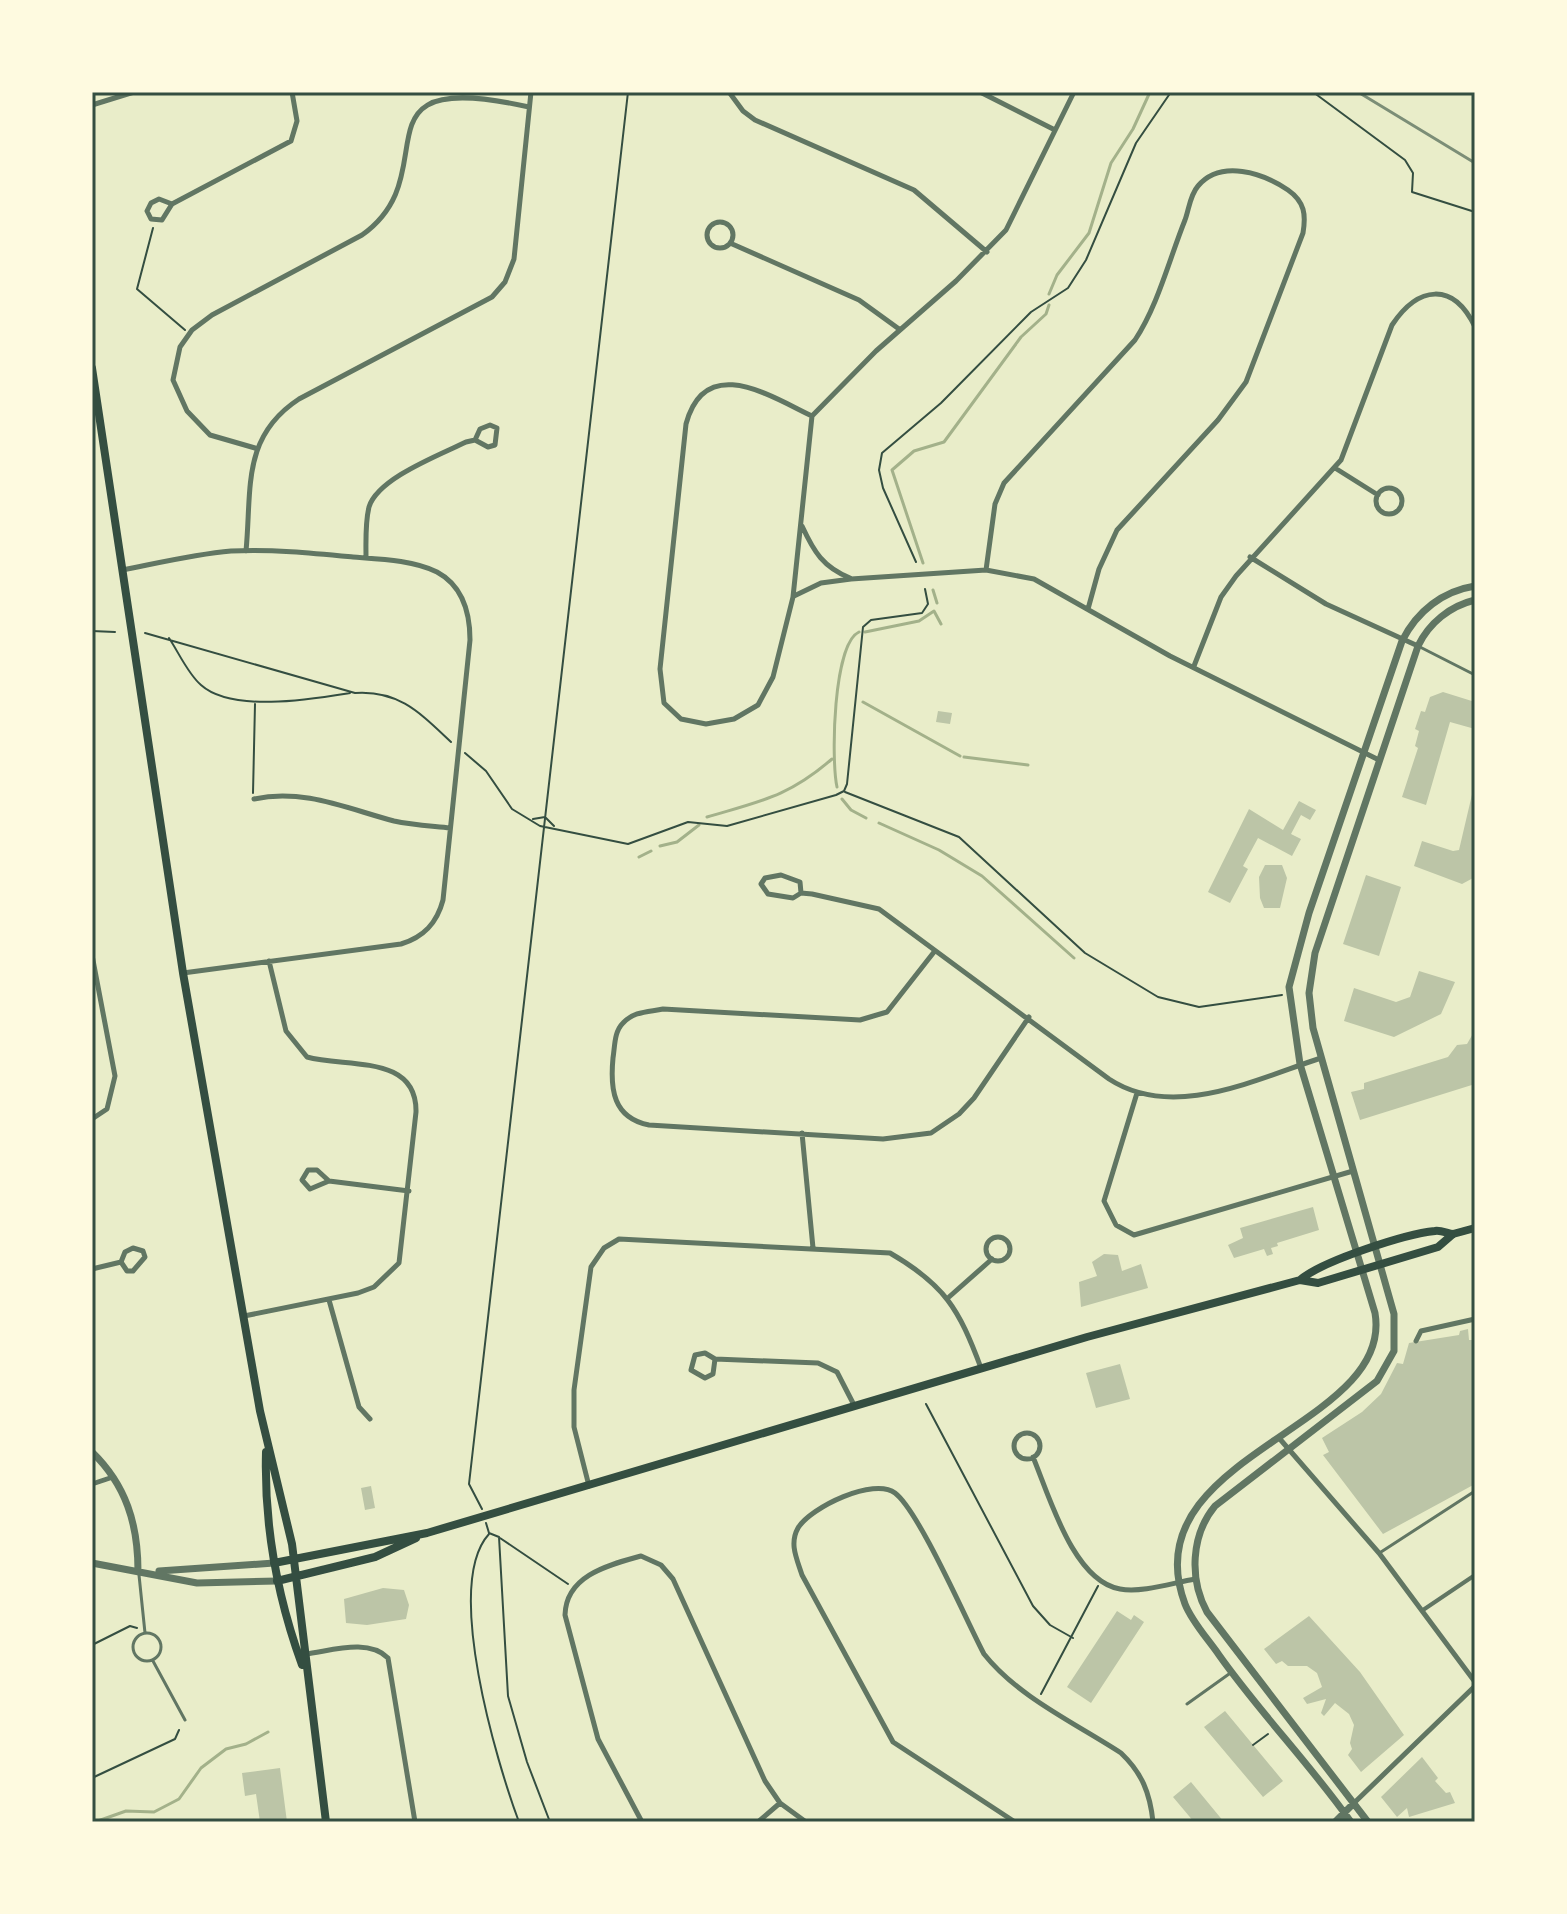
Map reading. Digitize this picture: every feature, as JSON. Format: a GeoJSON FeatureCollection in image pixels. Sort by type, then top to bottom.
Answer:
{"type":"FeatureCollection","features":[{"type":"Feature","properties":{"kind":"main road"},"geometry":{"type":"LineString","coordinates":[[92,368],[183,973],[266,1447],[295,1559],[306,1674],[326,1822]]}},
{"type":"Feature","properties":{"kind":"main road"},"geometry":{"type":"LineString","coordinates":[[1300,1280],[1318,1283],[1438,1247],[1453,1234],[1475,1228]]}},
{"type":"Feature","properties":{"kind":"main road"},"geometry":{"type":"LineString","coordinates":[[274,1563],[427,1533],[981,1369],[1300,1280],[1314,1269],[1437,1230],[1453,1234]]}},
{"type":"Feature","properties":{"kind":"main road"},"geometry":{"type":"LineString","coordinates":[[266,1447],[265,1491],[277,1581],[306,1674]]}},
{"type":"Feature","properties":{"kind":"main road"},"geometry":{"type":"LineString","coordinates":[[277,1581],[375,1557],[427,1533]]}},
{"type":"Feature","properties":{"kind":"street"},"geometry":{"type":"LineString","coordinates":[[92,105],[134,92]]}},
{"type":"Feature","properties":{"kind":"street"},"geometry":{"type":"LineString","coordinates":[[172,204],[159,199],[151,203],[147,211],[151,219],[162,220],[172,204],[291,141],[297,121],[292,92]]}},
{"type":"Feature","properties":{"kind":"street"},"geometry":{"type":"LineString","coordinates":[[246,551],[255,448],[284,409],[492,297],[505,282],[514,259],[531,92]]}},
{"type":"Feature","properties":{"kind":"street"},"geometry":{"type":"LineString","coordinates":[[729,92],[743,111],[755,120],[914,190],[987,252]]}},
{"type":"Feature","properties":{"kind":"street"},"geometry":{"type":"LineString","coordinates":[[980,92],[1055,130]]}},
{"type":"Feature","properties":{"kind":"street"},"geometry":{"type":"LineString","coordinates":[[812,416],[734,383],[707,390],[693,404],[686,424],[660,669],[664,703],[674,715],[689,722],[706,724],[734,719],[758,705],[773,677],[793,597],[812,416],[900,330],[987,252],[1006,230],[1074,92]]}},
{"type":"Feature","properties":{"kind":"street"},"geometry":{"type":"LineString","coordinates":[[255,448],[210,435],[180,401],[174,367],[189,334],[212,315],[362,235],[384,218],[400,186],[407,136],[416,115],[429,102],[455,97],[529,107]]}},
{"type":"Feature","properties":{"kind":"street"},"geometry":{"type":"LineString","coordinates":[[986,570],[995,504],[1004,483],[1135,340],[1149,314],[1197,187],[1218,171],[1238,171],[1282,186],[1301,202],[1303,233],[1246,382],[1218,420],[1117,530],[1099,569],[1088,609]]}},
{"type":"Feature","properties":{"kind":"street"},"geometry":{"type":"LineString","coordinates":[[720,222],[728,225],[733,235],[730,243],[723,248],[714,247],[708,240],[709,228],[720,222]]}},
{"type":"Feature","properties":{"kind":"street"},"geometry":{"type":"LineString","coordinates":[[730,243],[859,300],[900,330]]}},
{"type":"Feature","properties":{"kind":"street"},"geometry":{"type":"LineString","coordinates":[[1194,666],[1221,597],[1250,557],[1335,468],[1359,417],[1392,325],[1405,305],[1439,294],[1458,300],[1475,327]]}},
{"type":"Feature","properties":{"kind":"street"},"geometry":{"type":"LineString","coordinates":[[366,558],[369,506],[380,491],[397,477],[475,440],[480,429],[490,425],[497,428],[495,445],[488,447],[475,440]]}},
{"type":"Feature","properties":{"kind":"street"},"geometry":{"type":"LineString","coordinates":[[1335,468],[1378,495]]}},
{"type":"Feature","properties":{"kind":"street"},"geometry":{"type":"LineString","coordinates":[[1384,489],[1395,489],[1402,498],[1400,509],[1390,515],[1380,512],[1376,504],[1378,495],[1384,489]]}},
{"type":"Feature","properties":{"kind":"street"},"geometry":{"type":"LineString","coordinates":[[802,526],[812,548],[828,569],[851,579]]}},
{"type":"Feature","properties":{"kind":"street"},"geometry":{"type":"LineString","coordinates":[[122,570],[246,551],[290,550],[366,558],[413,564],[437,572],[459,592],[469,614],[470,640],[440,912],[421,935],[401,944],[183,973]]}},
{"type":"Feature","properties":{"kind":"street"},"geometry":{"type":"LineString","coordinates":[[1250,557],[1326,604],[1418,646]]}},
{"type":"Feature","properties":{"kind":"street"},"geometry":{"type":"LineString","coordinates":[[793,597],[821,583],[851,579],[986,570],[1034,579],[1194,666],[1379,760]]}},
{"type":"Feature","properties":{"kind":"street"},"geometry":{"type":"LineString","coordinates":[[1351,1822],[1232,1673],[1187,1609],[1180,1582],[1179,1557],[1189,1519],[1208,1493],[1327,1400],[1363,1368],[1376,1344],[1375,1313],[1300,1064],[1289,994],[1298,948],[1402,641],[1425,610],[1440,598],[1475,586]]}},
{"type":"Feature","properties":{"kind":"street"},"geometry":{"type":"LineString","coordinates":[[1368,1822],[1207,1612],[1195,1579],[1200,1533],[1206,1518],[1221,1500],[1339,1414],[1379,1379],[1394,1351],[1395,1320],[1321,1058],[1309,1003],[1315,953],[1418,646],[1425,632],[1442,616],[1459,604],[1475,600]]}},
{"type":"Feature","properties":{"kind":"street"},"geometry":{"type":"LineString","coordinates":[[254,799],[281,796],[328,801],[400,822],[450,828]]}},
{"type":"Feature","properties":{"kind":"street"},"geometry":{"type":"LineString","coordinates":[[801,893],[800,882],[781,875],[765,878],[761,884],[768,894],[793,898],[801,893],[844,899],[879,909],[1109,1079],[1137,1093],[1188,1096],[1253,1081],[1321,1058]]}},
{"type":"Feature","properties":{"kind":"street"},"geometry":{"type":"LineString","coordinates":[[1298,948],[1315,953]]}},
{"type":"Feature","properties":{"kind":"street"},"geometry":{"type":"LineString","coordinates":[[934,952],[887,1012],[860,1020],[663,1009],[642,1012],[620,1027],[610,1080],[616,1103],[634,1120],[649,1125],[883,1139],[931,1133],[959,1114],[974,1098],[1029,1017]]}},
{"type":"Feature","properties":{"kind":"street"},"geometry":{"type":"LineString","coordinates":[[92,955],[115,1076],[107,1109],[92,1119]]}},
{"type":"Feature","properties":{"kind":"street"},"geometry":{"type":"LineString","coordinates":[[243,1316],[329,1300],[374,1287],[399,1263],[416,1112],[416,1097],[411,1085],[395,1071],[307,1057],[286,1031],[269,961]]}},
{"type":"Feature","properties":{"kind":"street"},"geometry":{"type":"LineString","coordinates":[[1137,1093],[1104,1201],[1116,1225],[1134,1235],[1353,1171]]}},
{"type":"Feature","properties":{"kind":"street"},"geometry":{"type":"LineString","coordinates":[[802,1133],[813,1248]]}},
{"type":"Feature","properties":{"kind":"street"},"geometry":{"type":"LineString","coordinates":[[329,1181],[317,1170],[308,1170],[302,1180],[310,1189],[329,1181],[409,1191]]}},
{"type":"Feature","properties":{"kind":"street"},"geometry":{"type":"LineString","coordinates":[[997,1237],[1004,1239],[1008,1254],[1000,1261],[992,1259],[986,1250],[988,1243],[997,1237]]}},
{"type":"Feature","properties":{"kind":"street"},"geometry":{"type":"LineString","coordinates":[[590,1487],[576,1437],[574,1390],[591,1267],[604,1248],[619,1239],[890,1253],[918,1269],[949,1297],[981,1369]]}},
{"type":"Feature","properties":{"kind":"street"},"geometry":{"type":"LineString","coordinates":[[133,1248],[143,1251],[145,1257],[133,1271],[127,1271],[121,1262],[125,1252],[133,1248]]}},
{"type":"Feature","properties":{"kind":"street"},"geometry":{"type":"LineString","coordinates":[[949,1297],[992,1259]]}},
{"type":"Feature","properties":{"kind":"street"},"geometry":{"type":"LineString","coordinates":[[92,1269],[121,1262]]}},
{"type":"Feature","properties":{"kind":"street"},"geometry":{"type":"LineString","coordinates":[[329,1300],[359,1407],[370,1419]]}},
{"type":"Feature","properties":{"kind":"street"},"geometry":{"type":"LineString","coordinates":[[1416,1341],[1421,1331],[1475,1319]]}},
{"type":"Feature","properties":{"kind":"street"},"geometry":{"type":"LineString","coordinates":[[715,1359],[713,1374],[705,1378],[691,1370],[695,1355],[705,1353],[715,1359],[818,1363],[837,1372],[854,1406]]}},
{"type":"Feature","properties":{"kind":"street"},"geometry":{"type":"LineString","coordinates":[[1327,1400],[1339,1414]]}},
{"type":"Feature","properties":{"kind":"street"},"geometry":{"type":"LineString","coordinates":[[1029,1433],[1036,1437],[1040,1446],[1033,1457],[1017,1455],[1013,1445],[1018,1435],[1029,1433]]}},
{"type":"Feature","properties":{"kind":"street"},"geometry":{"type":"LineString","coordinates":[[1279,1438],[1379,1553],[1475,1684],[1335,1822]]}},
{"type":"Feature","properties":{"kind":"street"},"geometry":{"type":"LineString","coordinates":[[92,1452],[114,1476],[136,1525],[138,1571]]}},
{"type":"Feature","properties":{"kind":"street"},"geometry":{"type":"LineString","coordinates":[[1033,1457],[1063,1529],[1088,1571],[1100,1582],[1129,1589],[1195,1579]]}},
{"type":"Feature","properties":{"kind":"street"},"geometry":{"type":"LineString","coordinates":[[92,1484],[114,1476]]}},
{"type":"Feature","properties":{"kind":"street"},"geometry":{"type":"LineString","coordinates":[[1015,1822],[914,1759],[884,1731],[802,1575],[792,1547],[797,1529],[808,1517],[867,1488],[884,1487],[896,1494],[914,1517],[984,1654],[999,1673],[1121,1753],[1134,1765],[1150,1799],[1153,1822]]}},
{"type":"Feature","properties":{"kind":"street"},"geometry":{"type":"LineString","coordinates":[[1184,1533],[1200,1533]]}},
{"type":"Feature","properties":{"kind":"street"},"geometry":{"type":"LineString","coordinates":[[642,1822],[598,1739],[565,1615],[566,1600],[572,1587],[612,1564],[641,1556],[661,1565],[673,1579],[765,1781],[780,1803],[806,1822]]}},
{"type":"Feature","properties":{"kind":"street"},"geometry":{"type":"LineString","coordinates":[[92,1563],[153,1572],[274,1563]]}},
{"type":"Feature","properties":{"kind":"street"},"geometry":{"type":"LineString","coordinates":[[153,1572],[197,1583],[277,1581]]}},
{"type":"Feature","properties":{"kind":"street"},"geometry":{"type":"LineString","coordinates":[[1423,1610],[1475,1575]]}},
{"type":"Feature","properties":{"kind":"street"},"geometry":{"type":"LineString","coordinates":[[305,1654],[365,1647],[377,1648],[388,1658],[415,1822]]}},
{"type":"Feature","properties":{"kind":"street"},"geometry":{"type":"LineString","coordinates":[[1232,1673],[1245,1661]]}},
{"type":"Feature","properties":{"kind":"street"},"geometry":{"type":"LineString","coordinates":[[758,1822],[780,1803]]}},
{"type":"Feature","properties":{"kind":"lane"},"geometry":{"type":"LineString","coordinates":[[1418,646],[1475,675]]}},
{"type":"Feature","properties":{"kind":"lane"},"geometry":{"type":"LineString","coordinates":[[1379,1553],[1475,1491]]}},
{"type":"Feature","properties":{"kind":"lane"},"geometry":{"type":"LineString","coordinates":[[138,1571],[145,1633]]}},
{"type":"Feature","properties":{"kind":"lane"},"geometry":{"type":"LineString","coordinates":[[145,1633],[157,1637],[162,1645],[160,1654],[153,1661],[144,1662],[134,1654],[134,1642],[145,1633]]}},
{"type":"Feature","properties":{"kind":"lane"},"geometry":{"type":"LineString","coordinates":[[153,1661],[185,1720]]}},
{"type":"Feature","properties":{"kind":"lane"},"geometry":{"type":"LineString","coordinates":[[1187,1704],[1232,1673]]}},
{"type":"Feature","properties":{"kind":"path"},"geometry":{"type":"LineString","coordinates":[[481,1505],[469,1489],[628,92]]}},
{"type":"Feature","properties":{"kind":"path"},"geometry":{"type":"LineString","coordinates":[[916,562],[883,490],[879,471],[882,454],[941,403],[1020,322],[1068,288],[1093,245],[1136,143],[1171,92]]}},
{"type":"Feature","properties":{"kind":"path"},"geometry":{"type":"LineString","coordinates":[[1313,92],[1405,160],[1413,173],[1412,192],[1475,212]]}},
{"type":"Feature","properties":{"kind":"path"},"geometry":{"type":"LineString","coordinates":[[156,219],[137,289],[189,334]]}},
{"type":"Feature","properties":{"kind":"path"},"geometry":{"type":"LineString","coordinates":[[844,791],[862,632],[870,620],[922,613],[928,604],[925,589]]}},
{"type":"Feature","properties":{"kind":"path"},"geometry":{"type":"LineString","coordinates":[[92,631],[115,632]]}},
{"type":"Feature","properties":{"kind":"path"},"geometry":{"type":"LineString","coordinates":[[145,633],[169,637],[355,693]]}},
{"type":"Feature","properties":{"kind":"path"},"geometry":{"type":"LineString","coordinates":[[169,637],[202,686],[255,703],[376,691],[391,696],[422,715],[454,745]]}},
{"type":"Feature","properties":{"kind":"path"},"geometry":{"type":"LineString","coordinates":[[254,799],[255,703]]}},
{"type":"Feature","properties":{"kind":"path"},"geometry":{"type":"LineString","coordinates":[[465,754],[485,770],[512,809],[543,827],[628,844],[690,821],[728,826],[844,791],[956,835],[1089,956],[1158,997],[1180,1005],[1199,1007],[1283,995]]}},
{"type":"Feature","properties":{"kind":"path"},"geometry":{"type":"LineString","coordinates":[[533,819],[544,817]]}},
{"type":"Feature","properties":{"kind":"path"},"geometry":{"type":"LineString","coordinates":[[544,817],[555,827]]}},
{"type":"Feature","properties":{"kind":"path"},"geometry":{"type":"LineString","coordinates":[[926,1404],[1033,1606],[1050,1625],[1073,1638]]}},
{"type":"Feature","properties":{"kind":"path"},"geometry":{"type":"LineString","coordinates":[[488,1528],[489,1533],[473,1565],[470,1596],[487,1716],[519,1822]]}},
{"type":"Feature","properties":{"kind":"path"},"geometry":{"type":"LineString","coordinates":[[489,1533],[572,1587]]}},
{"type":"Feature","properties":{"kind":"path"},"geometry":{"type":"LineString","coordinates":[[499,1537],[508,1696],[527,1762],[550,1822]]}},
{"type":"Feature","properties":{"kind":"path"},"geometry":{"type":"LineString","coordinates":[[1038,1699],[1100,1582]]}},
{"type":"Feature","properties":{"kind":"path"},"geometry":{"type":"LineString","coordinates":[[92,1645],[130,1626],[137,1628]]}},
{"type":"Feature","properties":{"kind":"path"},"geometry":{"type":"LineString","coordinates":[[1253,1745],[1275,1728]]}},
{"type":"Feature","properties":{"kind":"path"},"geometry":{"type":"LineString","coordinates":[[92,1778],[175,1739],[179,1730]]}},
{"type":"Feature","properties":{"kind":"building"},"geometry":{"type":"Polygon","coordinates":[[[1443,692],[1475,702],[1475,729],[1450,722],[1426,805],[1402,797],[1418,748],[1415,746],[1419,731],[1415,729],[1421,711],[1425,712],[1430,697],[1443,692]]]}},
{"type":"Feature","properties":{"kind":"building"},"geometry":{"type":"Polygon","coordinates":[[[938,711],[952,713],[950,724],[936,722],[938,711]]]}},
{"type":"Feature","properties":{"kind":"building"},"geometry":{"type":"Polygon","coordinates":[[[1474,786],[1475,877],[1462,884],[1414,866],[1422,841],[1459,850],[1474,786]]]}},
{"type":"Feature","properties":{"kind":"building"},"geometry":{"type":"Polygon","coordinates":[[[1299,801],[1316,810],[1310,820],[1301,815],[1291,834],[1301,839],[1292,856],[1258,838],[1243,866],[1248,869],[1230,903],[1208,892],[1249,809],[1283,830],[1299,801]]]}},
{"type":"Feature","properties":{"kind":"building"},"geometry":{"type":"Polygon","coordinates":[[[1265,865],[1282,865],[1287,878],[1280,908],[1264,908],[1260,898],[1259,877],[1265,865]]]}},
{"type":"Feature","properties":{"kind":"building"},"geometry":{"type":"Polygon","coordinates":[[[1366,875],[1401,887],[1379,956],[1343,944],[1366,875]]]}},
{"type":"Feature","properties":{"kind":"building"},"geometry":{"type":"Polygon","coordinates":[[[1419,971],[1455,982],[1441,1014],[1394,1037],[1344,1021],[1354,988],[1396,1002],[1410,997],[1419,971]]]}},
{"type":"Feature","properties":{"kind":"building"},"geometry":{"type":"Polygon","coordinates":[[[1475,1030],[1475,1084],[1360,1120],[1351,1092],[1364,1089],[1364,1083],[1448,1057],[1457,1045],[1467,1044],[1475,1030]]]}},
{"type":"Feature","properties":{"kind":"building"},"geometry":{"type":"Polygon","coordinates":[[[1313,1207],[1319,1230],[1277,1243],[1278,1246],[1271,1248],[1273,1254],[1267,1256],[1264,1249],[1234,1258],[1228,1245],[1243,1238],[1240,1228],[1313,1207]]]}},
{"type":"Feature","properties":{"kind":"building"},"geometry":{"type":"Polygon","coordinates":[[[1104,1254],[1118,1255],[1122,1271],[1141,1264],[1148,1288],[1081,1307],[1079,1282],[1097,1276],[1092,1262],[1104,1254]]]}},
{"type":"Feature","properties":{"kind":"building"},"geometry":{"type":"Polygon","coordinates":[[[1468,1329],[1469,1340],[1475,1340],[1475,1484],[1383,1534],[1323,1455],[1329,1452],[1322,1438],[1362,1412],[1381,1394],[1397,1363],[1403,1364],[1409,1343],[1459,1335],[1460,1331],[1468,1329]]]}},
{"type":"Feature","properties":{"kind":"building"},"geometry":{"type":"Polygon","coordinates":[[[1120,1364],[1130,1399],[1096,1408],[1086,1373],[1120,1364]]]}},
{"type":"Feature","properties":{"kind":"building"},"geometry":{"type":"Polygon","coordinates":[[[371,1486],[375,1508],[365,1510],[361,1488],[371,1486]]]}},
{"type":"Feature","properties":{"kind":"building"},"geometry":{"type":"Polygon","coordinates":[[[383,1588],[404,1590],[409,1605],[406,1619],[367,1625],[346,1623],[344,1599],[383,1588]]]}},
{"type":"Feature","properties":{"kind":"building"},"geometry":{"type":"Polygon","coordinates":[[[1117,1611],[1131,1620],[1134,1615],[1144,1622],[1091,1703],[1067,1687],[1117,1611]]]}},
{"type":"Feature","properties":{"kind":"building"},"geometry":{"type":"Polygon","coordinates":[[[1309,1616],[1360,1672],[1404,1735],[1361,1772],[1348,1755],[1352,1749],[1350,1743],[1354,1725],[1349,1714],[1335,1703],[1324,1716],[1321,1713],[1326,1699],[1307,1704],[1303,1698],[1322,1687],[1317,1673],[1307,1666],[1288,1666],[1282,1661],[1276,1664],[1264,1649],[1309,1616]]]}},
{"type":"Feature","properties":{"kind":"building"},"geometry":{"type":"Polygon","coordinates":[[[1225,1711],[1283,1781],[1263,1797],[1204,1727],[1225,1711]]]}},
{"type":"Feature","properties":{"kind":"building"},"geometry":{"type":"Polygon","coordinates":[[[1422,1757],[1438,1778],[1435,1781],[1446,1793],[1450,1792],[1455,1803],[1409,1817],[1407,1808],[1397,1817],[1381,1797],[1422,1757]]]}},
{"type":"Feature","properties":{"kind":"building"},"geometry":{"type":"Polygon","coordinates":[[[280,1768],[287,1822],[260,1822],[256,1794],[245,1796],[242,1773],[280,1768]]]}},
{"type":"Feature","properties":{"kind":"building"},"geometry":{"type":"Polygon","coordinates":[[[1191,1782],[1224,1822],[1194,1822],[1173,1797],[1191,1782]]]}},
{"type":"Feature","properties":{"kind":"waterway"},"geometry":{"type":"LineString","coordinates":[[1049,294],[1057,275],[1089,233],[1111,163],[1133,129],[1150,92]]}},
{"type":"Feature","properties":{"kind":"waterway"},"geometry":{"type":"LineString","coordinates":[[923,563],[892,470],[914,451],[944,442],[1021,337],[1046,314],[1049,305]]}},
{"type":"Feature","properties":{"kind":"waterway"},"geometry":{"type":"LineString","coordinates":[[933,590],[937,603]]}},
{"type":"Feature","properties":{"kind":"waterway"},"geometry":{"type":"LineString","coordinates":[[865,632],[919,621],[934,611],[941,624]]}},
{"type":"Feature","properties":{"kind":"waterway"},"geometry":{"type":"LineString","coordinates":[[837,787],[834,729],[839,679],[850,641],[859,632]]}},
{"type":"Feature","properties":{"kind":"waterway"},"geometry":{"type":"LineString","coordinates":[[863,702],[960,756]]}},
{"type":"Feature","properties":{"kind":"waterway"},"geometry":{"type":"LineString","coordinates":[[964,757],[1028,765]]}},
{"type":"Feature","properties":{"kind":"waterway"},"geometry":{"type":"LineString","coordinates":[[707,817],[759,802],[787,790],[832,759]]}},
{"type":"Feature","properties":{"kind":"waterway"},"geometry":{"type":"LineString","coordinates":[[842,799],[851,810],[866,818]]}},
{"type":"Feature","properties":{"kind":"waterway"},"geometry":{"type":"LineString","coordinates":[[879,823],[939,850],[982,876],[1074,958]]}},
{"type":"Feature","properties":{"kind":"waterway"},"geometry":{"type":"LineString","coordinates":[[660,846],[677,842],[699,825]]}},
{"type":"Feature","properties":{"kind":"waterway"},"geometry":{"type":"LineString","coordinates":[[639,857],[651,851]]}},
{"type":"Feature","properties":{"kind":"waterway"},"geometry":{"type":"LineString","coordinates":[[95,1822],[126,1811],[154,1812],[179,1799],[201,1768],[226,1749],[246,1744],[268,1732]]}},
{"type":"Feature","properties":{"kind":"railway"},"geometry":{"type":"LineString","coordinates":[[1358,92],[1475,163]]}}]}
